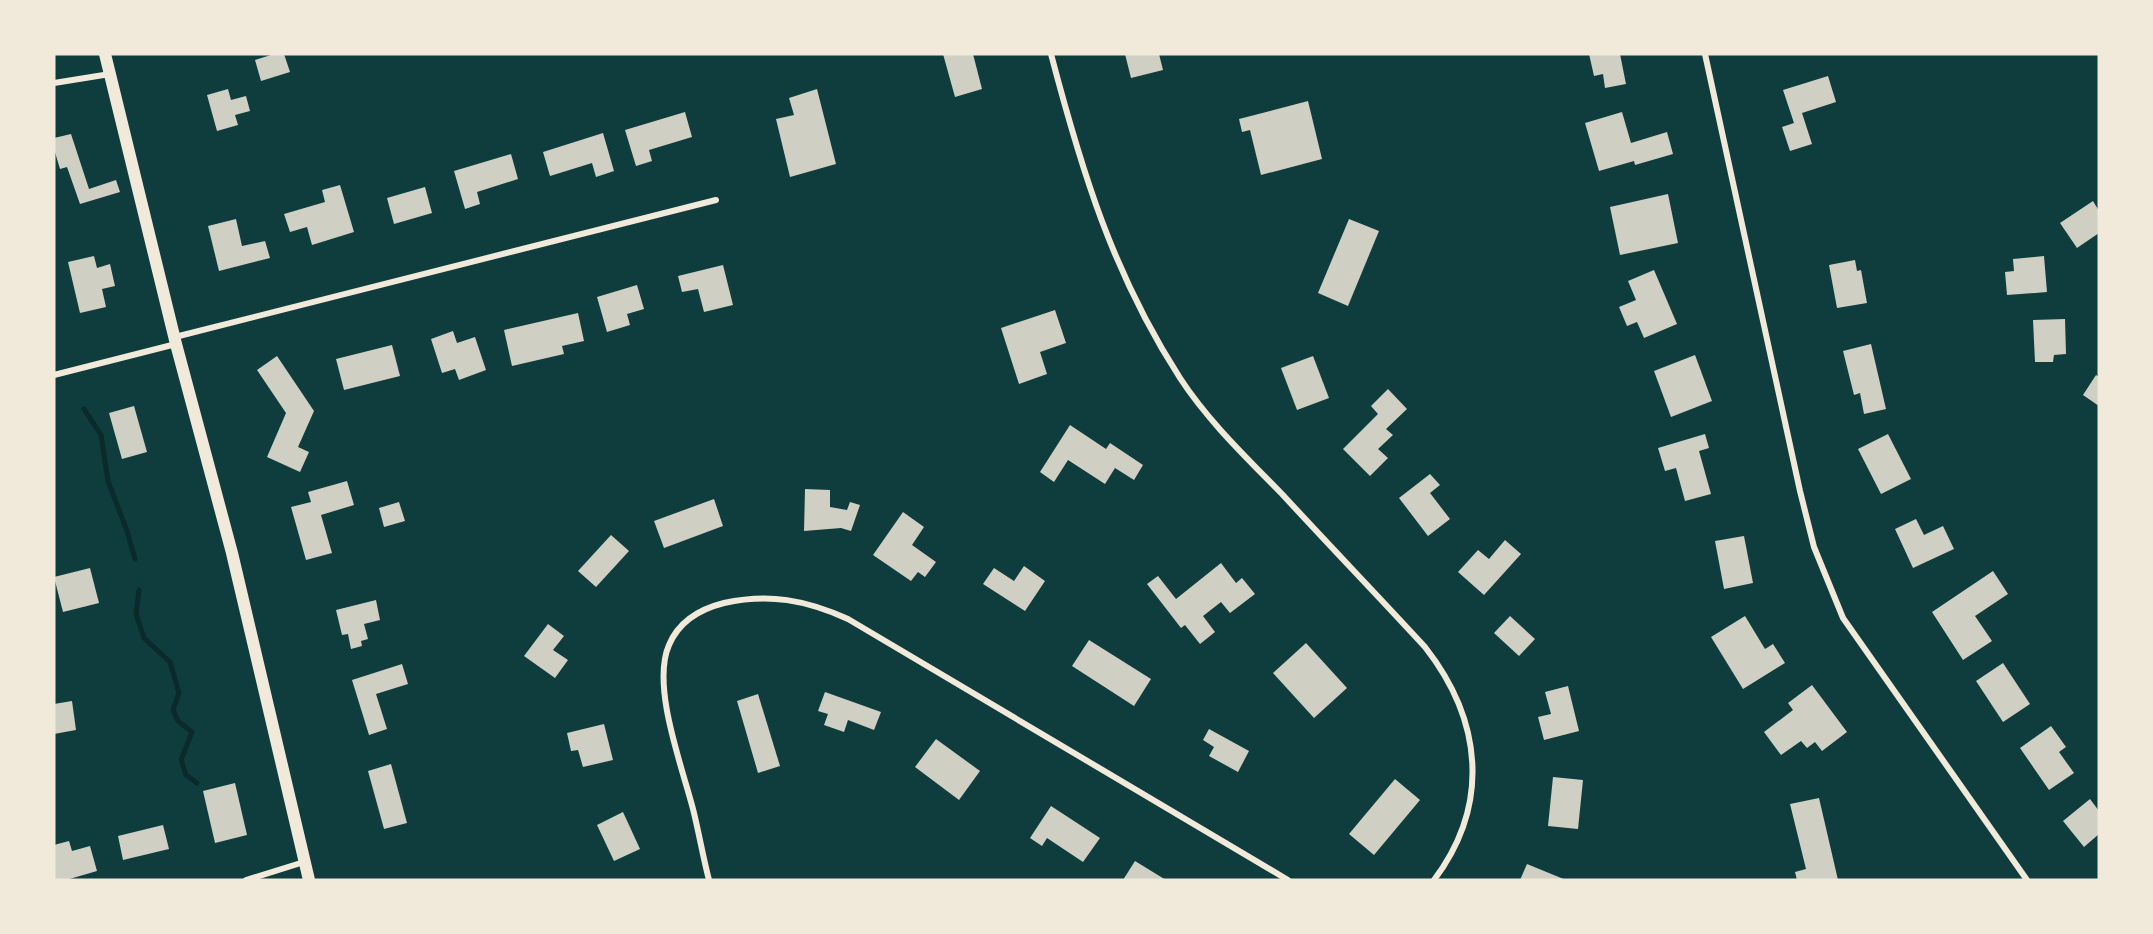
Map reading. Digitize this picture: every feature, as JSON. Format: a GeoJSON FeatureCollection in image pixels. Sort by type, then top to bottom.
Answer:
{"type":"FeatureCollection","features":[{"type":"Feature","properties":{"kind":"main road"},"geometry":{"type":"LineString","coordinates":[[105,54],[175,341],[232,553],[309,880]]}},
{"type":"Feature","properties":{"kind":"street"},"geometry":{"type":"LineString","coordinates":[[1051,54],[1104,233],[1146,322],[1181,380],[1249,461],[1425,647],[1443,670],[1456,695],[1466,726],[1473,762],[1473,787],[1469,810],[1461,832],[1444,866],[1434,880]]}},
{"type":"Feature","properties":{"kind":"street"},"geometry":{"type":"LineString","coordinates":[[1705,54],[1800,491],[1814,547],[1834,602],[2027,880]]}},
{"type":"Feature","properties":{"kind":"street"},"geometry":{"type":"LineString","coordinates":[[54,83],[110,74]]}},
{"type":"Feature","properties":{"kind":"street"},"geometry":{"type":"LineString","coordinates":[[54,375],[175,341],[716,200]]}},
{"type":"Feature","properties":{"kind":"street"},"geometry":{"type":"LineString","coordinates":[[709,880],[670,716],[663,681],[664,660],[675,633],[694,614],[711,606],[760,597],[815,604],[848,618],[1288,880]]}},
{"type":"Feature","properties":{"kind":"street"},"geometry":{"type":"LineString","coordinates":[[246,880],[304,862]]}},
{"type":"Feature","properties":{"kind":"building"},"geometry":{"type":"Polygon","coordinates":[[[274,54],[284,54],[290,72],[261,81],[255,60],[274,54]]]}},
{"type":"Feature","properties":{"kind":"building"},"geometry":{"type":"Polygon","coordinates":[[[943,54],[973,54],[982,89],[955,97],[943,54]]]}},
{"type":"Feature","properties":{"kind":"building"},"geometry":{"type":"Polygon","coordinates":[[[1125,54],[1159,54],[1163,70],[1131,78],[1125,54]]]}},
{"type":"Feature","properties":{"kind":"building"},"geometry":{"type":"Polygon","coordinates":[[[1589,54],[1620,54],[1626,84],[1605,88],[1603,74],[1594,76],[1589,54]]]}},
{"type":"Feature","properties":{"kind":"building"},"geometry":{"type":"Polygon","coordinates":[[[1828,76],[1836,102],[1802,113],[1812,144],[1790,151],[1782,127],[1794,123],[1783,90],[1828,76]]]}},
{"type":"Feature","properties":{"kind":"building"},"geometry":{"type":"Polygon","coordinates":[[[228,89],[231,100],[246,96],[250,111],[235,115],[238,125],[217,131],[207,95],[228,89]]]}},
{"type":"Feature","properties":{"kind":"building"},"geometry":{"type":"Polygon","coordinates":[[[817,89],[836,164],[790,177],[776,119],[794,115],[789,98],[817,89]]]}},
{"type":"Feature","properties":{"kind":"building"},"geometry":{"type":"Polygon","coordinates":[[[1308,101],[1322,159],[1261,175],[1250,130],[1242,132],[1239,119],[1308,101]]]}},
{"type":"Feature","properties":{"kind":"building"},"geometry":{"type":"Polygon","coordinates":[[[685,112],[692,137],[649,150],[652,161],[636,166],[625,130],[685,112]]]}},
{"type":"Feature","properties":{"kind":"building"},"geometry":{"type":"Polygon","coordinates":[[[1622,112],[1631,143],[1667,132],[1673,154],[1635,165],[1634,161],[1599,171],[1585,123],[1622,112]]]}},
{"type":"Feature","properties":{"kind":"building"},"geometry":{"type":"Polygon","coordinates":[[[603,133],[614,171],[596,177],[592,163],[550,176],[543,152],[603,133]]]}},
{"type":"Feature","properties":{"kind":"building"},"geometry":{"type":"Polygon","coordinates":[[[71,134],[89,189],[116,180],[120,192],[80,204],[67,167],[60,169],[54,149],[54,138],[71,134]]]}},
{"type":"Feature","properties":{"kind":"building"},"geometry":{"type":"Polygon","coordinates":[[[511,154],[518,179],[477,192],[480,204],[465,209],[454,171],[511,154]]]}},
{"type":"Feature","properties":{"kind":"building"},"geometry":{"type":"Polygon","coordinates":[[[340,185],[354,232],[312,245],[307,227],[290,232],[284,214],[325,202],[322,190],[340,185]]]}},
{"type":"Feature","properties":{"kind":"building"},"geometry":{"type":"Polygon","coordinates":[[[425,187],[432,213],[394,224],[387,198],[425,187]]]}},
{"type":"Feature","properties":{"kind":"building"},"geometry":{"type":"Polygon","coordinates":[[[1668,194],[1678,243],[1620,255],[1610,207],[1668,194]]]}},
{"type":"Feature","properties":{"kind":"building"},"geometry":{"type":"Polygon","coordinates":[[[2093,201],[2099,211],[2099,233],[2077,248],[2060,223],[2093,201]]]}},
{"type":"Feature","properties":{"kind":"building"},"geometry":{"type":"Polygon","coordinates":[[[236,219],[242,246],[265,241],[270,258],[219,271],[208,226],[236,219]]]}},
{"type":"Feature","properties":{"kind":"building"},"geometry":{"type":"Polygon","coordinates":[[[1349,219],[1379,231],[1348,306],[1318,293],[1349,219]]]}},
{"type":"Feature","properties":{"kind":"building"},"geometry":{"type":"Polygon","coordinates":[[[94,256],[97,268],[110,264],[115,286],[102,289],[106,307],[80,313],[68,262],[94,256]]]}},
{"type":"Feature","properties":{"kind":"building"},"geometry":{"type":"Polygon","coordinates":[[[2044,256],[2047,292],[2007,295],[2005,272],[2014,271],[2013,259],[2044,256]]]}},
{"type":"Feature","properties":{"kind":"building"},"geometry":{"type":"Polygon","coordinates":[[[1855,260],[1857,271],[1861,270],[1867,303],[1837,308],[1829,265],[1855,260]]]}},
{"type":"Feature","properties":{"kind":"building"},"geometry":{"type":"Polygon","coordinates":[[[723,265],[733,305],[704,312],[698,289],[682,292],[678,276],[723,265]]]}},
{"type":"Feature","properties":{"kind":"building"},"geometry":{"type":"Polygon","coordinates":[[[1654,270],[1677,324],[1644,338],[1637,322],[1627,326],[1619,307],[1636,300],[1628,281],[1654,270]]]}},
{"type":"Feature","properties":{"kind":"building"},"geometry":{"type":"Polygon","coordinates":[[[637,285],[644,309],[627,314],[630,325],[607,332],[597,297],[637,285]]]}},
{"type":"Feature","properties":{"kind":"building"},"geometry":{"type":"Polygon","coordinates":[[[1055,310],[1066,343],[1040,352],[1047,374],[1019,384],[1001,328],[1055,310]]]}},
{"type":"Feature","properties":{"kind":"building"},"geometry":{"type":"Polygon","coordinates":[[[578,313],[584,341],[562,346],[564,354],[512,366],[504,330],[578,313]]]}},
{"type":"Feature","properties":{"kind":"building"},"geometry":{"type":"Polygon","coordinates":[[[2065,319],[2066,354],[2054,355],[2053,362],[2035,362],[2033,320],[2065,319]]]}},
{"type":"Feature","properties":{"kind":"building"},"geometry":{"type":"Polygon","coordinates":[[[453,331],[457,343],[475,337],[486,370],[459,380],[455,369],[442,373],[431,339],[453,331]]]}},
{"type":"Feature","properties":{"kind":"building"},"geometry":{"type":"Polygon","coordinates":[[[1871,344],[1886,409],[1864,414],[1860,393],[1854,395],[1843,351],[1871,344]]]}},
{"type":"Feature","properties":{"kind":"building"},"geometry":{"type":"Polygon","coordinates":[[[392,345],[400,376],[344,390],[336,359],[392,345]]]}},
{"type":"Feature","properties":{"kind":"building"},"geometry":{"type":"Polygon","coordinates":[[[1695,355],[1712,401],[1671,417],[1654,371],[1695,355]]]}},
{"type":"Feature","properties":{"kind":"building"},"geometry":{"type":"Polygon","coordinates":[[[277,356],[314,411],[298,447],[309,452],[300,472],[267,457],[286,413],[257,370],[277,356]]]}},
{"type":"Feature","properties":{"kind":"building"},"geometry":{"type":"Polygon","coordinates":[[[1313,356],[1329,398],[1297,410],[1281,368],[1313,356]]]}},
{"type":"Feature","properties":{"kind":"building"},"geometry":{"type":"Polygon","coordinates":[[[2096,375],[2099,377],[2099,406],[2083,395],[2096,375]]]}},
{"type":"Feature","properties":{"kind":"building"},"geometry":{"type":"Polygon","coordinates":[[[1388,389],[1407,409],[1386,429],[1393,435],[1378,449],[1388,458],[1370,476],[1343,449],[1378,414],[1371,406],[1388,389]]]}},
{"type":"Feature","properties":{"kind":"building"},"geometry":{"type":"Polygon","coordinates":[[[134,406],[147,452],[122,459],[109,413],[134,406]]]}},
{"type":"Feature","properties":{"kind":"building"},"geometry":{"type":"Polygon","coordinates":[[[1070,425],[1106,449],[1110,443],[1143,465],[1134,480],[1115,468],[1105,484],[1068,460],[1054,482],[1040,472],[1070,425]]]}},
{"type":"Feature","properties":{"kind":"building"},"geometry":{"type":"Polygon","coordinates":[[[1705,434],[1709,448],[1699,451],[1711,494],[1685,501],[1676,468],[1665,471],[1658,448],[1705,434]]]}},
{"type":"Feature","properties":{"kind":"building"},"geometry":{"type":"Polygon","coordinates":[[[1888,434],[1911,479],[1881,494],[1858,449],[1888,434]]]}},
{"type":"Feature","properties":{"kind":"building"},"geometry":{"type":"Polygon","coordinates":[[[1430,474],[1440,485],[1430,493],[1450,519],[1428,536],[1399,498],[1430,474]]]}},
{"type":"Feature","properties":{"kind":"building"},"geometry":{"type":"Polygon","coordinates":[[[347,481],[354,505],[321,515],[332,553],[306,560],[291,507],[311,502],[308,492],[347,481]]]}},
{"type":"Feature","properties":{"kind":"building"},"geometry":{"type":"Polygon","coordinates":[[[805,489],[830,490],[830,507],[847,510],[850,502],[860,505],[851,531],[841,528],[804,531],[805,489]]]}},
{"type":"Feature","properties":{"kind":"building"},"geometry":{"type":"Polygon","coordinates":[[[714,499],[723,526],[664,548],[654,521],[714,499]]]}},
{"type":"Feature","properties":{"kind":"building"},"geometry":{"type":"Polygon","coordinates":[[[399,502],[405,521],[384,527],[379,508],[399,502]]]}},
{"type":"Feature","properties":{"kind":"building"},"geometry":{"type":"Polygon","coordinates":[[[903,512],[924,527],[912,545],[936,562],[925,577],[918,572],[911,581],[873,555],[903,512]]]}},
{"type":"Feature","properties":{"kind":"building"},"geometry":{"type":"Polygon","coordinates":[[[1916,519],[1924,535],[1943,526],[1954,549],[1913,568],[1895,529],[1916,519]]]}},
{"type":"Feature","properties":{"kind":"building"},"geometry":{"type":"Polygon","coordinates":[[[611,535],[629,551],[596,587],[578,571],[611,535]]]}},
{"type":"Feature","properties":{"kind":"building"},"geometry":{"type":"Polygon","coordinates":[[[1744,536],[1753,583],[1724,589],[1715,541],[1744,536]]]}},
{"type":"Feature","properties":{"kind":"building"},"geometry":{"type":"Polygon","coordinates":[[[1505,540],[1521,554],[1484,595],[1458,572],[1478,550],[1489,559],[1505,540]]]}},
{"type":"Feature","properties":{"kind":"building"},"geometry":{"type":"Polygon","coordinates":[[[1221,563],[1236,583],[1242,578],[1255,594],[1230,613],[1221,602],[1203,616],[1215,632],[1200,644],[1185,625],[1181,628],[1147,584],[1158,576],[1176,599],[1221,563]]]}},
{"type":"Feature","properties":{"kind":"building"},"geometry":{"type":"Polygon","coordinates":[[[1024,566],[1045,581],[1025,611],[983,584],[994,568],[1014,581],[1024,566]]]}},
{"type":"Feature","properties":{"kind":"building"},"geometry":{"type":"Polygon","coordinates":[[[90,568],[99,603],[63,612],[54,577],[90,568]]]}},
{"type":"Feature","properties":{"kind":"building"},"geometry":{"type":"Polygon","coordinates":[[[1993,571],[2008,594],[1975,616],[1992,641],[1963,660],[1932,612],[1993,571]]]}},
{"type":"Feature","properties":{"kind":"building"},"geometry":{"type":"Polygon","coordinates":[[[376,600],[380,620],[364,624],[368,639],[361,641],[362,646],[351,649],[348,634],[342,635],[336,610],[376,600]]]}},
{"type":"Feature","properties":{"kind":"building"},"geometry":{"type":"Polygon","coordinates":[[[1510,616],[1535,639],[1519,656],[1494,633],[1510,616]]]}},
{"type":"Feature","properties":{"kind":"building"},"geometry":{"type":"Polygon","coordinates":[[[1745,616],[1765,649],[1773,644],[1785,663],[1743,689],[1711,637],[1745,616]]]}},
{"type":"Feature","properties":{"kind":"building"},"geometry":{"type":"Polygon","coordinates":[[[548,624],[564,636],[553,650],[568,660],[555,678],[524,656],[548,624]]]}},
{"type":"Feature","properties":{"kind":"building"},"geometry":{"type":"Polygon","coordinates":[[[1089,640],[1151,679],[1134,706],[1072,666],[1089,640]]]}},
{"type":"Feature","properties":{"kind":"building"},"geometry":{"type":"Polygon","coordinates":[[[1306,643],[1347,688],[1314,718],[1273,673],[1306,643]]]}},
{"type":"Feature","properties":{"kind":"building"},"geometry":{"type":"Polygon","coordinates":[[[2003,663],[2030,704],[2003,722],[1976,681],[2003,663]]]}},
{"type":"Feature","properties":{"kind":"building"},"geometry":{"type":"Polygon","coordinates":[[[402,664],[408,684],[376,694],[387,729],[369,735],[352,680],[402,664]]]}},
{"type":"Feature","properties":{"kind":"building"},"geometry":{"type":"Polygon","coordinates":[[[1812,685],[1847,732],[1822,751],[1815,742],[1807,748],[1801,741],[1781,755],[1764,732],[1793,710],[1788,703],[1812,685]]]}},
{"type":"Feature","properties":{"kind":"building"},"geometry":{"type":"Polygon","coordinates":[[[1568,686],[1579,731],[1544,740],[1538,717],[1551,714],[1545,692],[1568,686]]]}},
{"type":"Feature","properties":{"kind":"building"},"geometry":{"type":"Polygon","coordinates":[[[825,692],[881,712],[874,730],[848,720],[844,732],[824,725],[828,714],[818,711],[825,692]]]}},
{"type":"Feature","properties":{"kind":"building"},"geometry":{"type":"Polygon","coordinates":[[[758,694],[780,766],[758,773],[737,701],[758,694]]]}},
{"type":"Feature","properties":{"kind":"building"},"geometry":{"type":"Polygon","coordinates":[[[72,701],[76,730],[54,734],[54,704],[72,701]]]}},
{"type":"Feature","properties":{"kind":"building"},"geometry":{"type":"Polygon","coordinates":[[[604,724],[613,760],[583,767],[578,750],[571,751],[567,733],[604,724]]]}},
{"type":"Feature","properties":{"kind":"building"},"geometry":{"type":"Polygon","coordinates":[[[2051,726],[2066,747],[2059,752],[2074,773],[2049,790],[2020,748],[2051,726]]]}},
{"type":"Feature","properties":{"kind":"building"},"geometry":{"type":"Polygon","coordinates":[[[1209,729],[1249,751],[1238,772],[1209,756],[1214,747],[1203,740],[1209,729]]]}},
{"type":"Feature","properties":{"kind":"building"},"geometry":{"type":"Polygon","coordinates":[[[936,739],[980,771],[959,800],[915,767],[936,739]]]}},
{"type":"Feature","properties":{"kind":"building"},"geometry":{"type":"Polygon","coordinates":[[[391,764],[407,823],[384,829],[368,771],[391,764]]]}},
{"type":"Feature","properties":{"kind":"building"},"geometry":{"type":"Polygon","coordinates":[[[1553,777],[1583,780],[1578,829],[1548,826],[1553,777]]]}},
{"type":"Feature","properties":{"kind":"building"},"geometry":{"type":"Polygon","coordinates":[[[1395,779],[1420,800],[1374,855],[1349,834],[1395,779]]]}},
{"type":"Feature","properties":{"kind":"building"},"geometry":{"type":"Polygon","coordinates":[[[235,783],[247,835],[215,843],[203,791],[235,783]]]}},
{"type":"Feature","properties":{"kind":"building"},"geometry":{"type":"Polygon","coordinates":[[[1819,798],[1838,880],[1797,880],[1795,872],[1806,869],[1790,804],[1819,798]]]}},
{"type":"Feature","properties":{"kind":"building"},"geometry":{"type":"Polygon","coordinates":[[[2090,799],[2099,811],[2099,834],[2084,847],[2063,821],[2090,799]]]}},
{"type":"Feature","properties":{"kind":"building"},"geometry":{"type":"Polygon","coordinates":[[[1051,806],[1100,838],[1083,862],[1047,838],[1042,846],[1030,838],[1051,806]]]}},
{"type":"Feature","properties":{"kind":"building"},"geometry":{"type":"Polygon","coordinates":[[[623,812],[640,849],[614,861],[597,825],[623,812]]]}},
{"type":"Feature","properties":{"kind":"building"},"geometry":{"type":"Polygon","coordinates":[[[163,825],[169,849],[123,860],[118,836],[163,825]]]}},
{"type":"Feature","properties":{"kind":"building"},"geometry":{"type":"Polygon","coordinates":[[[69,841],[72,851],[90,846],[97,871],[66,880],[54,880],[54,845],[69,841]]]}},
{"type":"Feature","properties":{"kind":"building"},"geometry":{"type":"Polygon","coordinates":[[[1135,861],[1166,880],[1123,880],[1135,861]]]}},
{"type":"Feature","properties":{"kind":"building"},"geometry":{"type":"Polygon","coordinates":[[[1527,864],[1566,880],[1520,880],[1527,864]]]}},
{"type":"Feature","properties":{"kind":"waterway"},"geometry":{"type":"LineString","coordinates":[[84,409],[101,435],[108,481],[135,559]]}},
{"type":"Feature","properties":{"kind":"waterway"},"geometry":{"type":"LineString","coordinates":[[139,590],[136,614],[144,638],[170,662],[179,693],[173,710],[178,721],[192,732],[181,760],[186,775],[197,783]]}}]}
